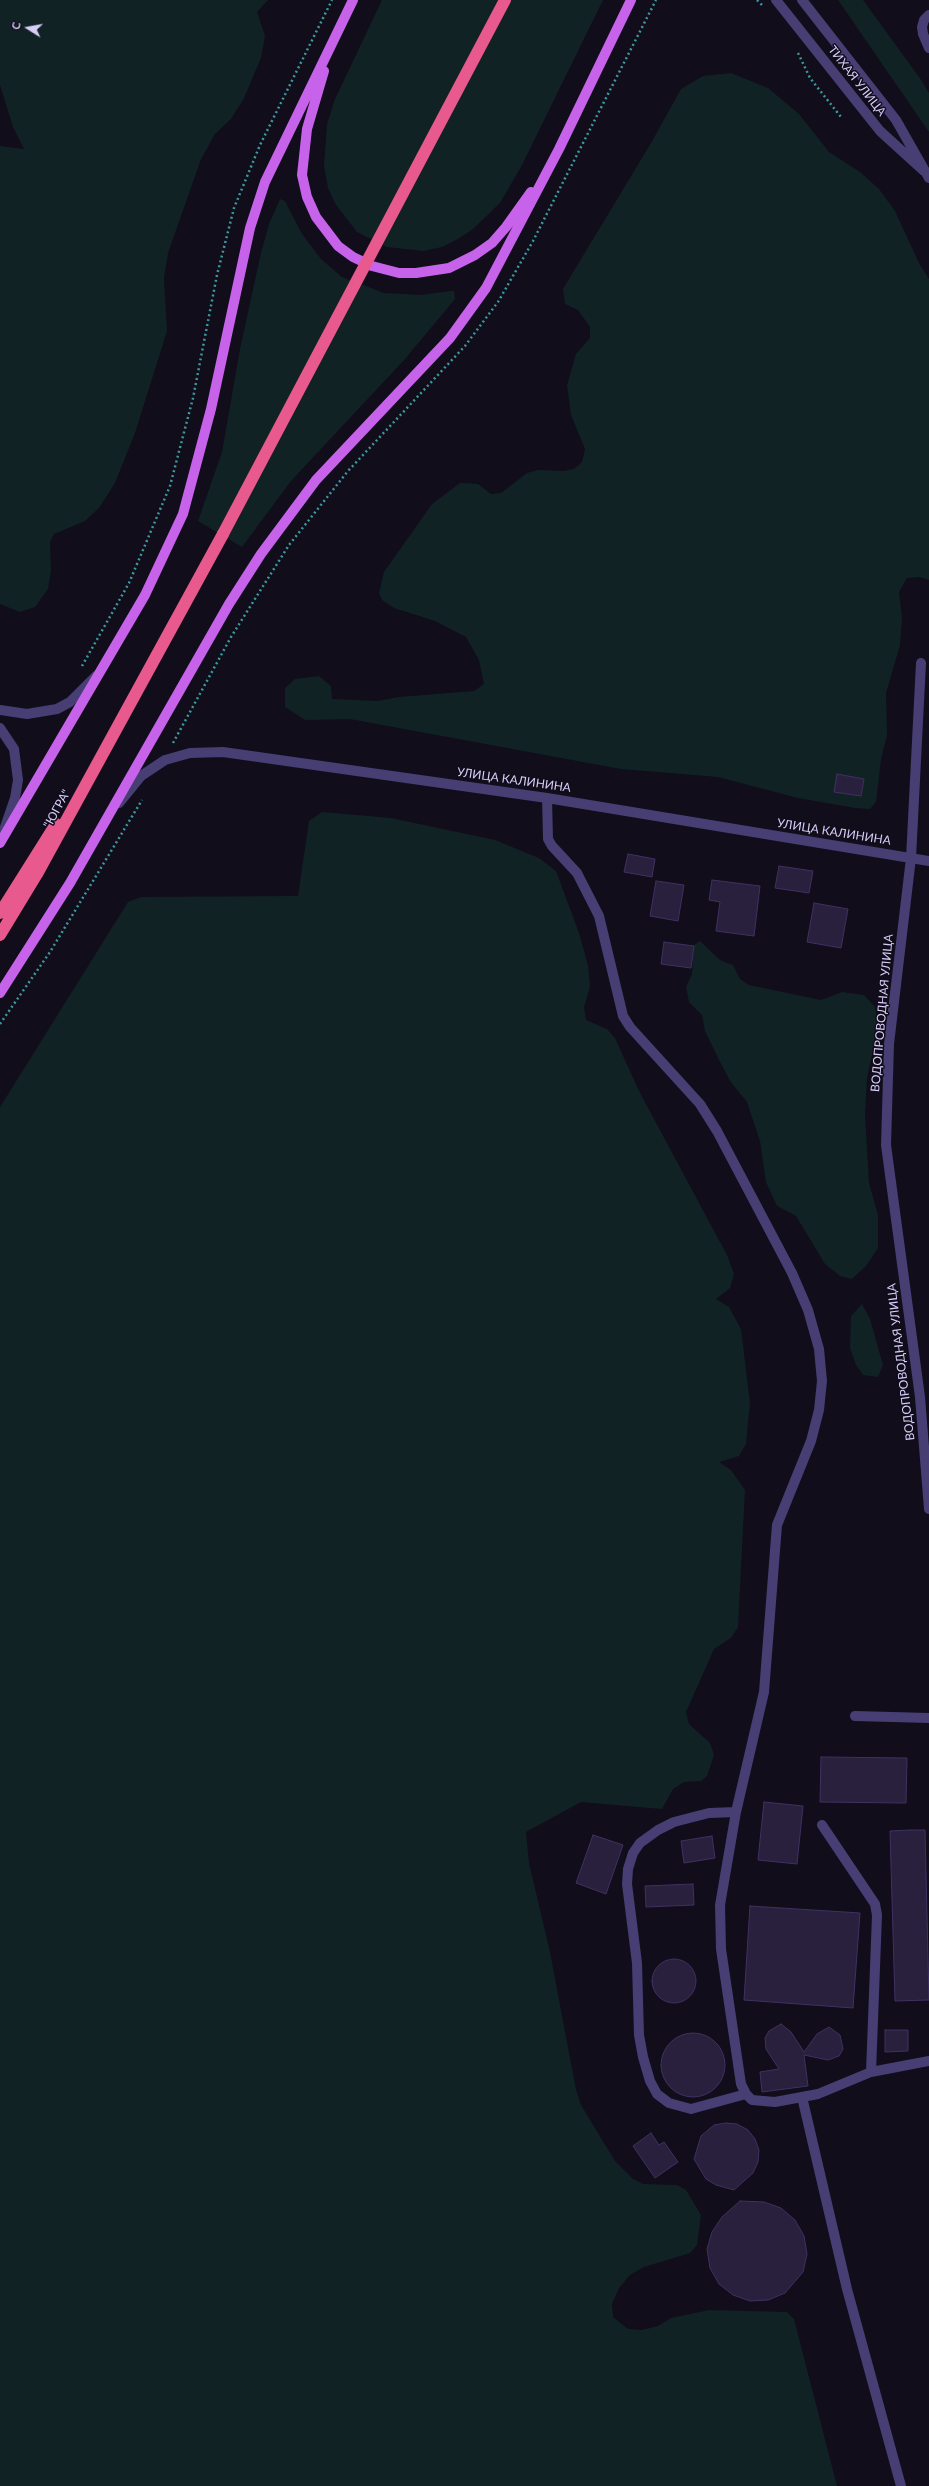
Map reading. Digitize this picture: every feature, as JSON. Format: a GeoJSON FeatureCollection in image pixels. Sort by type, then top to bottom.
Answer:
{"type":"FeatureCollection","features":[{"type":"Feature","properties":{"kind":"highway","name":"\"ЮГРА\""},"geometry":{"type":"LineString","coordinates":[[0,935],[37,874],[136,696],[505,0]]}},
{"type":"Feature","properties":{"kind":"highway","name":"\"ЮГРА\""},"geometry":{"type":"LineString","coordinates":[[0,913],[136,696]]}},
{"type":"Feature","properties":{"kind":"main road"},"geometry":{"type":"LineString","coordinates":[[0,842],[102,671],[145,595],[183,514],[206,431],[250,228],[265,182],[353,0]]}},
{"type":"Feature","properties":{"kind":"main road"},"geometry":{"type":"LineString","coordinates":[[0,993],[70,883],[114,809],[230,604],[261,554],[316,480],[450,338],[469,315],[486,288],[559,149],[631,0]]}},
{"type":"Feature","properties":{"kind":"main road"},"geometry":{"type":"LineString","coordinates":[[335,37],[307,129],[302,175],[307,197],[320,223],[338,246],[353,257],[384,270],[416,273],[449,268],[469,259],[492,243],[506,227],[559,149]]}},
{"type":"Feature","properties":{"kind":"street","name":"ТИХАЯ УЛИЦА"},"geometry":{"type":"LineString","coordinates":[[776,0],[880,131],[926,174]]}},
{"type":"Feature","properties":{"kind":"street","name":"ТИХАЯ УЛИЦА"},"geometry":{"type":"LineString","coordinates":[[802,0],[896,120],[926,174]]}},
{"type":"Feature","properties":{"kind":"street"},"geometry":{"type":"LineString","coordinates":[[929,15],[924,20],[922,27],[923,34],[929,48]]}},
{"type":"Feature","properties":{"kind":"street","name":"ВОДОПРОВОДНАЯ УЛИЦА"},"geometry":{"type":"LineString","coordinates":[[920,663],[911,858],[889,1044],[886,1145],[920,1397],[929,1509]]}},
{"type":"Feature","properties":{"kind":"street"},"geometry":{"type":"LineString","coordinates":[[0,710],[39,714],[57,709],[70,702],[102,671]]}},
{"type":"Feature","properties":{"kind":"street"},"geometry":{"type":"LineString","coordinates":[[0,728],[14,749],[18,780],[15,798],[0,842]]}},
{"type":"Feature","properties":{"kind":"street","name":"УЛИЦА КАЛИНИНА"},"geometry":{"type":"LineString","coordinates":[[114,809],[141,776],[165,760],[190,754],[223,752],[547,798],[929,861]]}},
{"type":"Feature","properties":{"kind":"street"},"geometry":{"type":"LineString","coordinates":[[547,798],[548,839],[552,846],[578,873],[599,916],[624,1016],[630,1027],[700,1104],[717,1131],[792,1273],[808,1310],[819,1349],[822,1381],[820,1410],[811,1441],[778,1525],[764,1692],[736,1812],[723,1881],[720,1931],[721,1949],[741,2084],[746,2094],[752,2100],[760,2103],[802,2098],[818,2094],[871,2072],[928,2061]]}},
{"type":"Feature","properties":{"kind":"street"},"geometry":{"type":"LineString","coordinates":[[855,1716],[929,1718]]}},
{"type":"Feature","properties":{"kind":"street"},"geometry":{"type":"LineString","coordinates":[[736,1812],[709,1813],[674,1822],[653,1833],[633,1853],[628,1869],[627,1884],[637,1963],[639,2035],[650,2081],[657,2094],[668,2103],[691,2109],[746,2094]]}},
{"type":"Feature","properties":{"kind":"street"},"geometry":{"type":"LineString","coordinates":[[822,1825],[875,1904],[876,1909],[871,2072]]}},
{"type":"Feature","properties":{"kind":"street"},"geometry":{"type":"LineString","coordinates":[[802,2098],[847,2289],[901,2486]]}},
{"type":"Feature","properties":{"kind":"path"},"geometry":{"type":"LineString","coordinates":[[82,666],[129,583],[170,486],[193,398],[223,248],[234,208],[260,145],[332,0]]}},
{"type":"Feature","properties":{"kind":"path"},"geometry":{"type":"LineString","coordinates":[[165,760],[231,637],[289,545],[348,471],[448,367],[481,327],[498,302],[533,241],[656,0]]}},
{"type":"Feature","properties":{"kind":"path"},"geometry":{"type":"LineString","coordinates":[[757,0],[766,11]]}},
{"type":"Feature","properties":{"kind":"path"},"geometry":{"type":"LineString","coordinates":[[797,50],[810,78],[841,117]]}},
{"type":"Feature","properties":{"kind":"path"},"geometry":{"type":"LineString","coordinates":[[0,1024],[50,952],[143,797]]}},
{"type":"Feature","properties":{"kind":"shaded area"},"geometry":{"type":"Polygon","coordinates":[[[0,0],[268,0],[257,12],[265,36],[261,58],[244,98],[231,119],[215,134],[201,159],[168,253],[164,278],[167,331],[135,433],[115,483],[99,508],[85,521],[54,534],[50,542],[51,570],[48,589],[35,607],[20,612],[0,604],[0,146],[24,149],[13,127],[0,85],[0,0]]]}},
{"type":"Feature","properties":{"kind":"shaded area"},"geometry":{"type":"Polygon","coordinates":[[[382,0],[603,0],[522,165],[500,203],[473,229],[458,239],[442,247],[423,251],[387,247],[357,232],[336,205],[328,188],[324,166],[327,124],[335,99],[382,0]]]}},
{"type":"Feature","properties":{"kind":"shaded area"},"geometry":{"type":"Polygon","coordinates":[[[838,0],[863,0],[922,81],[929,93],[929,132],[838,0]]]}},
{"type":"Feature","properties":{"kind":"shaded area"},"geometry":{"type":"Polygon","coordinates":[[[731,73],[768,88],[799,114],[829,152],[860,172],[879,189],[895,211],[919,263],[929,279],[929,580],[920,577],[907,578],[899,592],[902,618],[900,645],[886,693],[887,735],[881,759],[876,802],[870,809],[855,808],[798,798],[718,777],[621,769],[350,719],[305,720],[285,707],[285,688],[295,679],[319,676],[331,686],[332,699],[378,701],[399,697],[474,691],[484,684],[479,660],[466,637],[435,621],[394,608],[382,600],[379,593],[384,572],[432,504],[460,483],[478,484],[491,494],[501,493],[527,473],[538,470],[563,471],[574,469],[582,462],[585,449],[571,415],[567,385],[576,354],[590,338],[590,327],[578,310],[565,304],[563,289],[651,143],[681,89],[703,76],[731,73]],[[838,774],[835,792],[861,796],[864,779],[838,774]]]}},
{"type":"Feature","properties":{"kind":"shaded area"},"geometry":{"type":"Polygon","coordinates":[[[280,199],[285,201],[302,234],[321,259],[342,277],[384,293],[421,295],[454,291],[455,299],[405,359],[291,481],[242,547],[198,521],[222,452],[240,349],[261,253],[269,224],[280,199]]]}},
{"type":"Feature","properties":{"kind":"shaded area"},"geometry":{"type":"Polygon","coordinates":[[[322,812],[391,818],[495,840],[539,858],[556,871],[579,933],[588,965],[590,987],[584,1007],[586,1020],[607,1029],[615,1038],[639,1091],[727,1255],[734,1274],[730,1288],[716,1299],[729,1307],[741,1329],[750,1403],[746,1444],[739,1456],[719,1462],[731,1470],[745,1490],[738,1627],[731,1638],[714,1649],[686,1712],[689,1724],[710,1743],[714,1755],[707,1776],[701,1781],[684,1782],[673,1789],[662,1809],[581,1802],[526,1832],[529,1863],[550,1952],[576,2090],[581,2105],[615,2161],[632,2178],[643,2184],[677,2185],[686,2190],[701,2215],[697,2245],[690,2253],[644,2267],[630,2275],[619,2288],[612,2304],[613,2317],[628,2329],[642,2330],[658,2326],[671,2318],[709,2310],[787,2312],[794,2319],[837,2486],[0,2486],[0,1107],[128,902],[141,897],[298,896],[309,821],[322,812]]]}},
{"type":"Feature","properties":{"kind":"shaded area"},"geometry":{"type":"Polygon","coordinates":[[[700,941],[720,960],[733,965],[740,979],[749,985],[821,1000],[842,992],[864,995],[875,1007],[878,1025],[867,1078],[865,1114],[869,1183],[878,1215],[878,1248],[866,1266],[852,1279],[840,1276],[825,1264],[796,1216],[777,1206],[766,1182],[760,1141],[747,1102],[730,1081],[720,1062],[705,1031],[702,1015],[689,1002],[686,987],[692,974],[694,945],[700,941]]]}},
{"type":"Feature","properties":{"kind":"shaded area"},"geometry":{"type":"Polygon","coordinates":[[[862,1304],[870,1319],[883,1365],[878,1377],[863,1375],[856,1365],[850,1348],[851,1316],[862,1304]]]}},
{"type":"Feature","properties":{"kind":"building"},"geometry":{"type":"Polygon","coordinates":[[[837,774],[864,779],[861,796],[834,792],[837,774]]]}},
{"type":"Feature","properties":{"kind":"building"},"geometry":{"type":"Polygon","coordinates":[[[628,854],[655,859],[652,877],[624,872],[628,854]]]}},
{"type":"Feature","properties":{"kind":"building"},"geometry":{"type":"Polygon","coordinates":[[[779,866],[813,871],[809,893],[775,888],[779,866]]]}},
{"type":"Feature","properties":{"kind":"building"},"geometry":{"type":"Polygon","coordinates":[[[712,880],[760,886],[754,936],[716,931],[720,902],[709,900],[712,880]]]}},
{"type":"Feature","properties":{"kind":"building"},"geometry":{"type":"Polygon","coordinates":[[[656,881],[684,885],[678,921],[650,916],[656,881]]]}},
{"type":"Feature","properties":{"kind":"building"},"geometry":{"type":"Polygon","coordinates":[[[814,903],[848,909],[841,948],[807,942],[814,903]]]}},
{"type":"Feature","properties":{"kind":"building"},"geometry":{"type":"Polygon","coordinates":[[[664,942],[694,946],[691,968],[661,964],[664,942]]]}},
{"type":"Feature","properties":{"kind":"building"},"geometry":{"type":"Polygon","coordinates":[[[821,1757],[907,1758],[906,1803],[820,1802],[821,1757]]]}},
{"type":"Feature","properties":{"kind":"building"},"geometry":{"type":"Polygon","coordinates":[[[764,1802],[803,1806],[797,1864],[758,1860],[764,1802]]]}},
{"type":"Feature","properties":{"kind":"building"},"geometry":{"type":"Polygon","coordinates":[[[925,1830],[929,2000],[895,2001],[890,1831],[925,1830]]]}},
{"type":"Feature","properties":{"kind":"building"},"geometry":{"type":"Polygon","coordinates":[[[593,1835],[623,1845],[606,1894],[576,1883],[593,1835]]]}},
{"type":"Feature","properties":{"kind":"building"},"geometry":{"type":"Polygon","coordinates":[[[712,1836],[715,1858],[684,1863],[681,1841],[712,1836]]]}},
{"type":"Feature","properties":{"kind":"building"},"geometry":{"type":"Polygon","coordinates":[[[693,1884],[694,1905],[646,1907],[645,1886],[693,1884]]]}},
{"type":"Feature","properties":{"kind":"building"},"geometry":{"type":"Polygon","coordinates":[[[750,1906],[860,1913],[853,2008],[744,2000],[750,1906]]]}},
{"type":"Feature","properties":{"kind":"building"},"geometry":{"type":"Polygon","coordinates":[[[674,1959],[686,1963],[692,1969],[696,1981],[692,1993],[686,1999],[674,2003],[662,1999],[656,1993],[652,1981],[656,1969],[662,1963],[674,1959]]]}},
{"type":"Feature","properties":{"kind":"building"},"geometry":{"type":"Polygon","coordinates":[[[781,2024],[791,2032],[804,2052],[817,2034],[829,2027],[840,2035],[843,2049],[839,2056],[828,2060],[804,2055],[808,2086],[762,2092],[760,2072],[779,2069],[766,2049],[765,2038],[769,2031],[781,2024]]]}},
{"type":"Feature","properties":{"kind":"building"},"geometry":{"type":"Polygon","coordinates":[[[885,2030],[908,2030],[908,2051],[885,2052],[885,2030]]]}},
{"type":"Feature","properties":{"kind":"building"},"geometry":{"type":"Polygon","coordinates":[[[693,2033],[705,2035],[716,2042],[723,2053],[725,2065],[723,2077],[716,2088],[705,2095],[693,2097],[681,2095],[670,2088],[663,2077],[661,2065],[663,2053],[670,2042],[681,2035],[693,2033]]]}},
{"type":"Feature","properties":{"kind":"building"},"geometry":{"type":"Polygon","coordinates":[[[726,2123],[737,2124],[748,2130],[755,2139],[759,2150],[758,2162],[753,2173],[734,2190],[716,2185],[706,2179],[694,2159],[701,2136],[714,2125],[726,2123]]]}},
{"type":"Feature","properties":{"kind":"building"},"geometry":{"type":"Polygon","coordinates":[[[651,2133],[659,2145],[664,2142],[678,2162],[655,2178],[633,2146],[651,2133]]]}},
{"type":"Feature","properties":{"kind":"building"},"geometry":{"type":"Polygon","coordinates":[[[740,2201],[764,2202],[781,2208],[795,2220],[804,2236],[807,2254],[803,2272],[785,2293],[768,2300],[750,2301],[733,2295],[719,2284],[710,2268],[707,2249],[712,2232],[722,2217],[740,2201]]]}}]}
